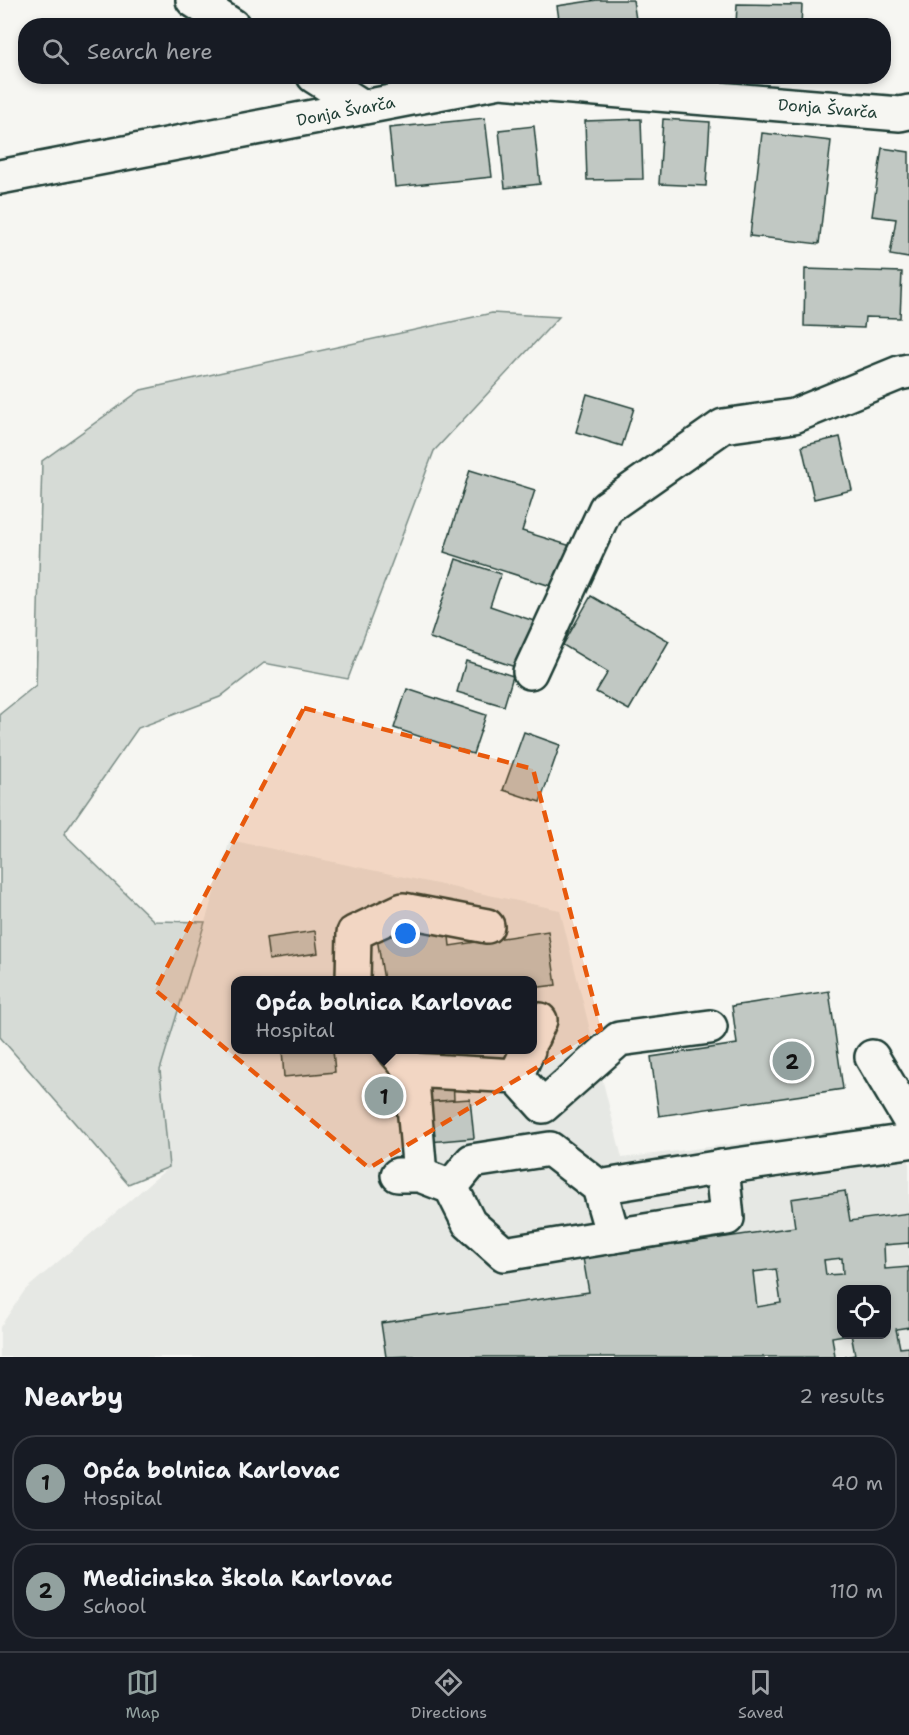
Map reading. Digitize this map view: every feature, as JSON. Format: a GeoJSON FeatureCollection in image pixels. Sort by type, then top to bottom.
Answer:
{"type":"FeatureCollection","features":[{"type":"Feature","properties":{"kind":"street"},"geometry":{"type":"LineString","coordinates":[[193,0],[221,18]]}},
{"type":"Feature","properties":{"kind":"street"},"geometry":{"type":"LineString","coordinates":[[327,84],[363,107]]}},
{"type":"Feature","properties":{"kind":"street","name":"Donja Švarča"},"geometry":{"type":"LineString","coordinates":[[0,177],[484,84]]}},
{"type":"Feature","properties":{"kind":"street","name":"Donja Švarča"},"geometry":{"type":"LineString","coordinates":[[536,84],[900,114],[909,112]]}},
{"type":"Feature","properties":{"kind":"street"},"geometry":{"type":"LineString","coordinates":[[530,672],[606,508],[723,426],[794,416],[909,371]]}},
{"type":"Feature","properties":{"kind":"street"},"geometry":{"type":"LineString","coordinates":[[353,976],[354,933],[403,910],[487,926]]}},
{"type":"Feature","properties":{"kind":"street"},"geometry":{"type":"LineString","coordinates":[[543,1106],[619,1039],[710,1027]]}},
{"type":"Feature","properties":{"kind":"street"},"geometry":{"type":"LineString","coordinates":[[872,1057],[909,1119]]}},
{"type":"Feature","properties":{"kind":"street"},"geometry":{"type":"LineString","coordinates":[[613,1236],[599,1187],[549,1149],[543,1106],[522,1063],[403,1060],[409,1175],[451,1187],[469,1223],[504,1254],[727,1218],[722,1167]]}},
{"type":"Feature","properties":{"kind":"street"},"geometry":{"type":"LineString","coordinates":[[599,1187],[909,1141]]}},
{"type":"Feature","properties":{"kind":"street"},"geometry":{"type":"LineString","coordinates":[[451,1187],[472,1161],[549,1149]]}},
{"type":"Feature","properties":{"kind":"highlighted area"},"geometry":{"type":"Polygon","coordinates":[[[304,708],[533,769],[601,1029],[369,1168],[155,990],[304,708]]]}},
{"type":"Feature","properties":{"kind":"shaded area"},"geometry":{"type":"Polygon","coordinates":[[[492,313],[559,317],[434,451],[348,679],[264,663],[220,697],[138,728],[64,834],[154,921],[205,922],[160,1070],[169,1167],[128,1184],[0,1037],[0,714],[36,685],[42,461],[141,390],[492,313]]]}},
{"type":"Feature","properties":{"kind":"shaded area"},"geometry":{"type":"Polygon","coordinates":[[[230,840],[560,910],[622,1158],[909,1122],[909,1357],[0,1357],[0,1327],[25,1290],[169,1167],[160,1070],[230,840]]]}},
{"type":"Feature","properties":{"kind":"building"},"geometry":{"type":"Polygon","coordinates":[[[597,0],[633,0],[636,18],[559,18],[557,6],[597,0]]]}},
{"type":"Feature","properties":{"kind":"building"},"geometry":{"type":"Polygon","coordinates":[[[737,4],[802,5],[801,18],[736,18],[737,4]]]}},
{"type":"Feature","properties":{"kind":"building"},"geometry":{"type":"Polygon","coordinates":[[[385,84],[407,84],[386,88],[385,84]]]}},
{"type":"Feature","properties":{"kind":"building"},"geometry":{"type":"Polygon","coordinates":[[[485,118],[492,177],[395,187],[389,128],[485,118]]]}},
{"type":"Feature","properties":{"kind":"building"},"geometry":{"type":"Polygon","coordinates":[[[641,119],[643,179],[587,180],[585,121],[641,119]]]}},
{"type":"Feature","properties":{"kind":"building"},"geometry":{"type":"Polygon","coordinates":[[[663,119],[710,122],[706,186],[659,184],[663,119]]]}},
{"type":"Feature","properties":{"kind":"building"},"geometry":{"type":"Polygon","coordinates":[[[534,126],[540,184],[505,188],[499,130],[534,126]]]}},
{"type":"Feature","properties":{"kind":"building"},"geometry":{"type":"Polygon","coordinates":[[[762,133],[831,141],[819,244],[750,236],[762,133]]]}},
{"type":"Feature","properties":{"kind":"building"},"geometry":{"type":"Polygon","coordinates":[[[882,148],[909,152],[909,258],[890,255],[896,219],[872,216],[882,148]]]}},
{"type":"Feature","properties":{"kind":"building"},"geometry":{"type":"Polygon","coordinates":[[[805,269],[902,272],[900,318],[865,317],[864,328],[804,326],[805,269]]]}},
{"type":"Feature","properties":{"kind":"building"},"geometry":{"type":"Polygon","coordinates":[[[587,394],[634,408],[622,446],[576,432],[587,394]]]}},
{"type":"Feature","properties":{"kind":"building"},"geometry":{"type":"Polygon","coordinates":[[[840,437],[852,490],[814,499],[802,446],[840,437]]]}},
{"type":"Feature","properties":{"kind":"building"},"geometry":{"type":"Polygon","coordinates":[[[470,470],[535,490],[522,531],[571,546],[557,588],[444,552],[470,470]]]}},
{"type":"Feature","properties":{"kind":"building"},"geometry":{"type":"Polygon","coordinates":[[[456,559],[501,574],[490,606],[537,622],[521,669],[430,638],[456,559]]]}},
{"type":"Feature","properties":{"kind":"building"},"geometry":{"type":"Polygon","coordinates":[[[591,596],[669,641],[629,710],[596,692],[608,672],[563,645],[591,596]]]}},
{"type":"Feature","properties":{"kind":"building"},"geometry":{"type":"Polygon","coordinates":[[[466,661],[513,676],[504,706],[457,692],[466,661]]]}},
{"type":"Feature","properties":{"kind":"building"},"geometry":{"type":"Polygon","coordinates":[[[407,689],[486,715],[473,754],[394,728],[407,689]]]}},
{"type":"Feature","properties":{"kind":"building"},"geometry":{"type":"Polygon","coordinates":[[[524,732],[560,745],[540,802],[503,790],[524,732]]]}},
{"type":"Feature","properties":{"kind":"building"},"geometry":{"type":"Polygon","coordinates":[[[448,927],[450,946],[548,931],[556,985],[537,987],[537,976],[383,976],[377,938],[448,927]]]}},
{"type":"Feature","properties":{"kind":"building"},"geometry":{"type":"Polygon","coordinates":[[[315,931],[318,953],[269,960],[266,938],[315,931]]]}},
{"type":"Feature","properties":{"kind":"building"},"geometry":{"type":"Polygon","coordinates":[[[829,991],[843,1089],[659,1116],[651,1057],[737,1044],[732,1006],[829,991]]]}},
{"type":"Feature","properties":{"kind":"building"},"geometry":{"type":"Polygon","coordinates":[[[282,1054],[333,1054],[335,1072],[284,1077],[282,1054]]]}},
{"type":"Feature","properties":{"kind":"building"},"geometry":{"type":"Polygon","coordinates":[[[453,1077],[454,1100],[427,1102],[426,1078],[453,1077]]]}},
{"type":"Feature","properties":{"kind":"building"},"geometry":{"type":"Polygon","coordinates":[[[470,1099],[474,1138],[429,1142],[427,1102],[470,1099]]]}},
{"type":"Feature","properties":{"kind":"building"},"geometry":{"type":"Polygon","coordinates":[[[845,1191],[850,1221],[909,1213],[909,1243],[884,1245],[885,1269],[909,1267],[909,1327],[896,1329],[900,1348],[909,1347],[909,1357],[845,1357],[855,1355],[852,1339],[891,1339],[891,1285],[837,1285],[837,1336],[832,1337],[835,1357],[386,1357],[381,1323],[589,1292],[583,1258],[795,1227],[791,1199],[845,1191]],[[842,1258],[824,1260],[826,1275],[843,1274],[842,1258]],[[776,1269],[753,1272],[757,1307],[781,1303],[776,1269]]]}},
{"type":"Feature","properties":{"kind":"place","name":"Medicinska škola Karlovac"},"geometry":{"type":"Point","coordinates":[792,1061]}},
{"type":"Feature","properties":{"kind":"place","name":"Opća bolnica Karlovac"},"geometry":{"type":"Point","coordinates":[384,1096]}}]}
